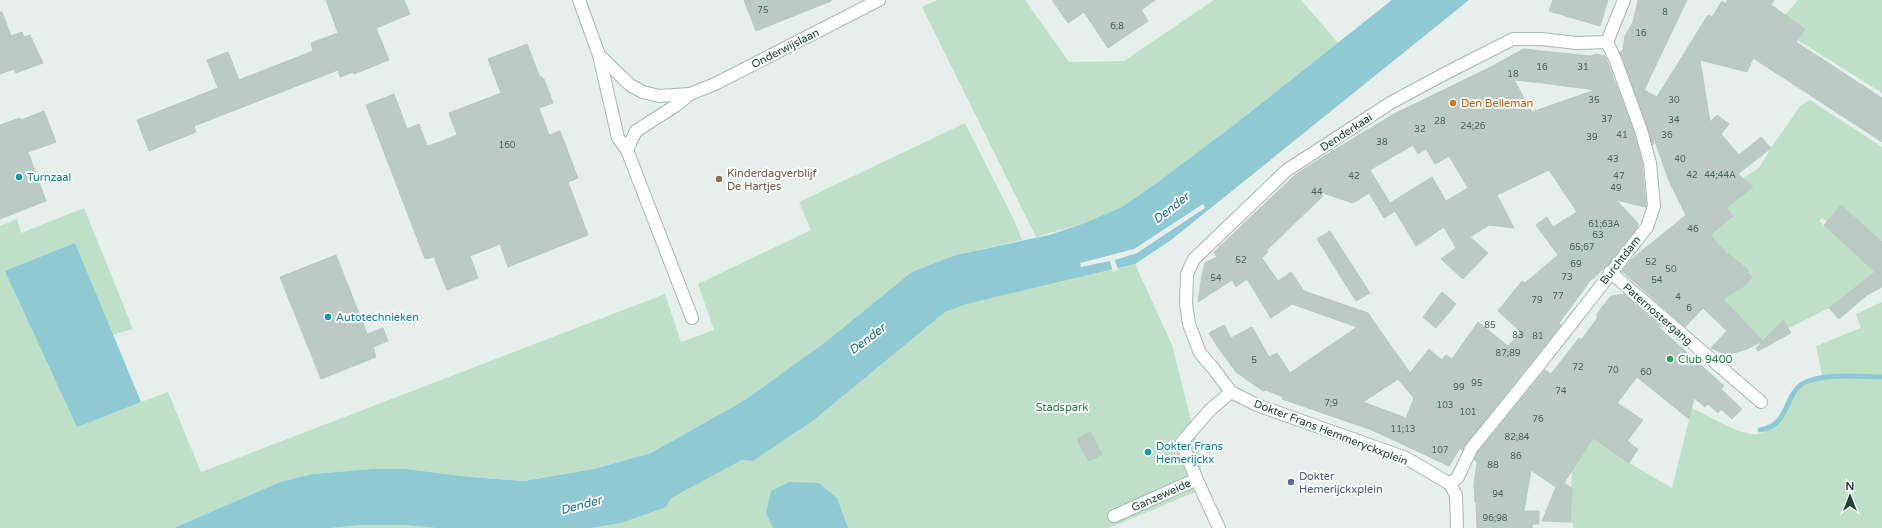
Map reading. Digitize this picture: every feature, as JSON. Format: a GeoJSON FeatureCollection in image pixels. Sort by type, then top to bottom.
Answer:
{"type":"FeatureCollection","features":[{"type":"Feature","properties":{"kind":"street","name":"Onderwijslaan"},"geometry":{"type":"LineString","coordinates":[[579,0],[599,55],[618,138],[627,150],[692,318]]}},
{"type":"Feature","properties":{"kind":"street","name":"Onderwijslaan"},"geometry":{"type":"LineString","coordinates":[[627,150],[636,131],[675,106],[690,94],[715,84],[879,0]]}},
{"type":"Feature","properties":{"kind":"street"},"geometry":{"type":"LineString","coordinates":[[1607,42],[1624,0]]}},
{"type":"Feature","properties":{"kind":"street","name":"Denderkaai"},"geometry":{"type":"LineString","coordinates":[[1231,392],[1213,368],[1200,354],[1195,342],[1186,303],[1187,274],[1194,259],[1287,170],[1392,102],[1513,39],[1541,39],[1577,43],[1607,42]]}},
{"type":"Feature","properties":{"kind":"street","name":"Burchtdam"},"geometry":{"type":"LineString","coordinates":[[1450,484],[1458,477],[1470,449],[1539,365],[1647,226],[1652,215],[1654,198],[1650,163],[1642,130],[1607,42]]}},
{"type":"Feature","properties":{"kind":"street","name":"Onderwijslaan"},"geometry":{"type":"LineString","coordinates":[[599,55],[630,85],[643,92],[659,96],[690,94]]}},
{"type":"Feature","properties":{"kind":"street","name":"Paternostergang"},"geometry":{"type":"LineString","coordinates":[[1610,272],[1761,402]]}},
{"type":"Feature","properties":{"kind":"street","name":"Dokter Frans Hemmeryckxplein"},"geometry":{"type":"LineString","coordinates":[[1231,392],[1257,405],[1406,458],[1450,484]]}},
{"type":"Feature","properties":{"kind":"street","name":"Ganzeweide"},"geometry":{"type":"LineString","coordinates":[[1114,516],[1195,480],[1182,442],[1210,410],[1231,392]]}},
{"type":"Feature","properties":{"kind":"street"},"geometry":{"type":"LineString","coordinates":[[1195,480],[1203,492],[1219,528]]}},
{"type":"Feature","properties":{"kind":"street"},"geometry":{"type":"LineString","coordinates":[[1450,484],[1456,495],[1457,528]]}},
{"type":"Feature","properties":{"kind":"green space"},"geometry":{"type":"Polygon","coordinates":[[[937,0],[1025,0],[1069,62],[1124,61],[1214,0],[1301,0],[1338,43],[1234,125],[1122,207],[1082,224],[1036,237],[922,7],[937,0]]]}},
{"type":"Feature","properties":{"kind":"green space"},"geometry":{"type":"Polygon","coordinates":[[[1798,0],[1882,0],[1882,93],[1796,39],[1805,29],[1785,15],[1798,0]]]}},
{"type":"Feature","properties":{"kind":"green space"},"geometry":{"type":"Polygon","coordinates":[[[1810,100],[1882,147],[1882,242],[1841,206],[1827,222],[1822,218],[1819,221],[1875,272],[1829,308],[1789,328],[1784,321],[1763,341],[1705,280],[1740,288],[1747,284],[1751,278],[1748,270],[1739,261],[1736,261],[1710,235],[1733,216],[1726,208],[1753,187],[1743,178],[1759,168],[1801,105],[1810,100]]]}},
{"type":"Feature","properties":{"kind":"green space"},"geometry":{"type":"Polygon","coordinates":[[[965,123],[1014,220],[1022,240],[956,255],[827,341],[745,400],[651,453],[594,469],[524,481],[470,477],[406,469],[372,469],[313,474],[280,482],[174,528],[0,528],[0,226],[17,219],[21,233],[84,208],[133,329],[112,335],[75,243],[77,426],[168,392],[201,472],[665,294],[681,342],[714,330],[698,284],[811,230],[799,202],[965,123]]]}},
{"type":"Feature","properties":{"kind":"green space","name":"Stadspark"},"geometry":{"type":"Polygon","coordinates":[[[1135,264],[1172,345],[1200,456],[1201,471],[1207,487],[1109,528],[591,528],[621,523],[742,460],[753,461],[814,420],[945,312],[967,304],[1135,264]]]}},
{"type":"Feature","properties":{"kind":"green space"},"geometry":{"type":"Polygon","coordinates":[[[1882,302],[1882,528],[1573,528],[1573,524],[1570,522],[1572,469],[1593,438],[1629,463],[1672,488],[1692,408],[1744,433],[1761,433],[1770,429],[1777,422],[1800,387],[1809,381],[1823,379],[1816,346],[1861,328],[1856,314],[1882,302]]]}},
{"type":"Feature","properties":{"kind":"green space"},"geometry":{"type":"Polygon","coordinates":[[[360,525],[405,525],[436,528],[331,528],[360,525]]]}},
{"type":"Feature","properties":{"kind":"water","name":"Dender"},"geometry":{"type":"Polygon","coordinates":[[[1392,0],[1469,0],[1171,240],[1135,264],[967,304],[945,312],[814,420],[753,461],[742,460],[671,498],[666,507],[621,523],[591,528],[436,528],[405,525],[360,525],[331,528],[174,528],[280,482],[313,474],[372,469],[406,469],[470,477],[524,481],[594,469],[651,453],[745,400],[827,341],[912,272],[956,255],[1049,235],[1082,224],[1122,207],[1234,125],[1392,0]]]}},
{"type":"Feature","properties":{"kind":"water"},"geometry":{"type":"Polygon","coordinates":[[[75,243],[141,402],[77,427],[5,271],[75,243]]]}},
{"type":"Feature","properties":{"kind":"water"},"geometry":{"type":"Polygon","coordinates":[[[789,482],[819,483],[837,498],[848,528],[773,528],[766,513],[771,491],[789,482]]]}},
{"type":"Feature","properties":{"kind":"pier"},"geometry":{"type":"Polygon","coordinates":[[[1203,204],[1205,208],[1137,253],[1115,260],[1118,270],[1113,272],[1110,261],[1081,267],[1080,263],[1134,249],[1203,204]]]}},
{"type":"Feature","properties":{"kind":"building"},"geometry":{"type":"Polygon","coordinates":[[[326,0],[404,0],[410,14],[376,28],[389,60],[354,74],[353,72],[340,77],[338,70],[194,126],[196,132],[149,151],[137,120],[218,88],[207,60],[228,52],[239,80],[313,51],[311,43],[338,33],[326,0]]]}},
{"type":"Feature","properties":{"kind":"building"},"geometry":{"type":"Polygon","coordinates":[[[744,0],[831,0],[831,1],[756,31],[744,0]]]}},
{"type":"Feature","properties":{"kind":"building"},"geometry":{"type":"Polygon","coordinates":[[[1052,0],[1155,0],[1141,10],[1148,21],[1108,48],[1084,12],[1068,23],[1052,0]]]}},
{"type":"Feature","properties":{"kind":"building"},"geometry":{"type":"Polygon","coordinates":[[[1553,0],[1608,0],[1600,26],[1549,11],[1553,0]]]}},
{"type":"Feature","properties":{"kind":"building"},"geometry":{"type":"Polygon","coordinates":[[[1638,0],[1687,0],[1644,90],[1657,97],[1708,15],[1712,17],[1722,1],[1725,4],[1728,0],[1774,0],[1771,5],[1805,29],[1796,42],[1882,98],[1882,142],[1753,58],[1747,72],[1700,60],[1710,122],[1717,115],[1729,124],[1721,134],[1739,155],[1761,137],[1771,148],[1738,174],[1753,187],[1726,208],[1733,216],[1710,235],[1728,254],[1729,253],[1736,261],[1748,270],[1748,273],[1752,277],[1747,284],[1723,299],[1763,341],[1747,349],[1727,355],[1711,348],[1727,331],[1703,308],[1685,327],[1622,271],[1632,259],[1686,215],[1669,181],[1654,138],[1653,145],[1620,52],[1623,50],[1625,36],[1633,22],[1638,0]]]}},
{"type":"Feature","properties":{"kind":"building"},"geometry":{"type":"Polygon","coordinates":[[[0,12],[2,12],[11,36],[22,32],[24,37],[30,35],[43,63],[16,73],[14,69],[0,74],[0,12]]]}},
{"type":"Feature","properties":{"kind":"building"},"geometry":{"type":"Polygon","coordinates":[[[527,44],[539,75],[544,79],[553,103],[539,108],[549,135],[560,131],[578,178],[568,182],[588,235],[508,267],[500,244],[470,256],[478,278],[447,290],[434,257],[425,259],[366,105],[394,94],[407,129],[419,124],[427,146],[440,142],[457,135],[449,113],[501,93],[488,59],[527,44]]]}},
{"type":"Feature","properties":{"kind":"building"},"geometry":{"type":"Polygon","coordinates":[[[1523,49],[1590,56],[1596,54],[1605,56],[1634,132],[1642,162],[1646,207],[1616,200],[1638,223],[1637,228],[1608,265],[1590,281],[1559,323],[1561,325],[1462,450],[1460,448],[1449,466],[1372,430],[1282,399],[1283,397],[1266,390],[1263,391],[1236,372],[1209,333],[1224,325],[1231,338],[1252,327],[1269,357],[1277,353],[1290,373],[1357,327],[1292,304],[1271,318],[1247,279],[1236,287],[1232,280],[1198,302],[1205,263],[1217,257],[1214,252],[1295,175],[1394,114],[1495,65],[1523,49]],[[1514,80],[1532,112],[1595,90],[1514,80]],[[1413,145],[1370,170],[1390,203],[1432,177],[1446,201],[1468,188],[1449,156],[1435,164],[1426,149],[1418,154],[1413,145]],[[1549,170],[1497,195],[1514,228],[1489,225],[1470,237],[1488,253],[1463,279],[1441,259],[1456,248],[1444,227],[1416,246],[1395,211],[1384,218],[1369,193],[1353,203],[1320,192],[1323,196],[1267,250],[1268,252],[1262,258],[1278,281],[1291,272],[1304,291],[1368,313],[1410,373],[1429,349],[1442,360],[1446,355],[1452,359],[1478,322],[1508,346],[1521,332],[1498,311],[1522,281],[1525,283],[1558,255],[1536,225],[1547,217],[1553,227],[1577,212],[1549,170]],[[1398,379],[1363,402],[1406,418],[1414,398],[1398,379]]]}},
{"type":"Feature","properties":{"kind":"building","name":"Turnzaal"},"geometry":{"type":"Polygon","coordinates":[[[44,111],[56,142],[28,152],[46,201],[0,219],[0,125],[20,118],[21,120],[44,111]]]}},
{"type":"Feature","properties":{"kind":"building"},"geometry":{"type":"Polygon","coordinates":[[[1841,205],[1882,242],[1882,287],[1867,295],[1839,319],[1829,308],[1875,272],[1824,225],[1841,205]]]}},
{"type":"Feature","properties":{"kind":"building"},"geometry":{"type":"Polygon","coordinates":[[[1330,231],[1370,293],[1356,301],[1317,239],[1330,231]]]}},
{"type":"Feature","properties":{"kind":"building","name":"Autotechnieken"},"geometry":{"type":"Polygon","coordinates":[[[336,255],[367,334],[383,328],[388,341],[373,347],[376,357],[321,379],[280,277],[336,255]]]}},
{"type":"Feature","properties":{"kind":"building"},"geometry":{"type":"Polygon","coordinates":[[[1442,292],[1456,304],[1436,328],[1423,317],[1442,292]]]}},
{"type":"Feature","properties":{"kind":"building"},"geometry":{"type":"Polygon","coordinates":[[[1624,294],[1662,327],[1654,323],[1724,386],[1721,389],[1742,409],[1732,419],[1721,409],[1718,413],[1708,404],[1705,407],[1694,398],[1689,419],[1637,377],[1617,403],[1643,420],[1627,441],[1638,449],[1629,463],[1593,438],[1564,483],[1572,488],[1570,522],[1542,521],[1556,487],[1531,470],[1524,511],[1539,511],[1539,524],[1532,524],[1532,528],[1477,528],[1474,485],[1477,462],[1474,460],[1477,453],[1545,370],[1551,374],[1579,338],[1581,340],[1597,319],[1597,314],[1610,297],[1624,294]]]}},
{"type":"Feature","properties":{"kind":"building"},"geometry":{"type":"Polygon","coordinates":[[[1784,320],[1791,333],[1758,351],[1756,348],[1784,320]]]}},
{"type":"Feature","properties":{"kind":"building"},"geometry":{"type":"Polygon","coordinates":[[[1090,432],[1102,454],[1089,461],[1077,439],[1090,432]]]}},
{"type":"Feature","properties":{"kind":"waterway"},"geometry":{"type":"LineString","coordinates":[[1760,430],[1770,427],[1777,422],[1786,410],[1796,389],[1810,380],[1841,376],[1882,377]]}},
{"type":"Feature","properties":{"kind":"place","name":"Den Belleman"},"geometry":{"type":"Point","coordinates":[1453,103]}},
{"type":"Feature","properties":{"kind":"place","name":"Turnzaal"},"geometry":{"type":"Point","coordinates":[19,177]}},
{"type":"Feature","properties":{"kind":"place","name":"Kinderdagverblijf De Hartjes"},"geometry":{"type":"Point","coordinates":[719,179]}},
{"type":"Feature","properties":{"kind":"place","name":"Autotechnieken"},"geometry":{"type":"Point","coordinates":[328,317]}},
{"type":"Feature","properties":{"kind":"place","name":"Club 9400"},"geometry":{"type":"Point","coordinates":[1670,359]}},
{"type":"Feature","properties":{"kind":"place","name":"Dokter Frans Hemerijckx"},"geometry":{"type":"Point","coordinates":[1148,452]}},
{"type":"Feature","properties":{"kind":"place","name":"Dokter Hemerijckxplein"},"geometry":{"type":"Point","coordinates":[1291,482]}}]}
